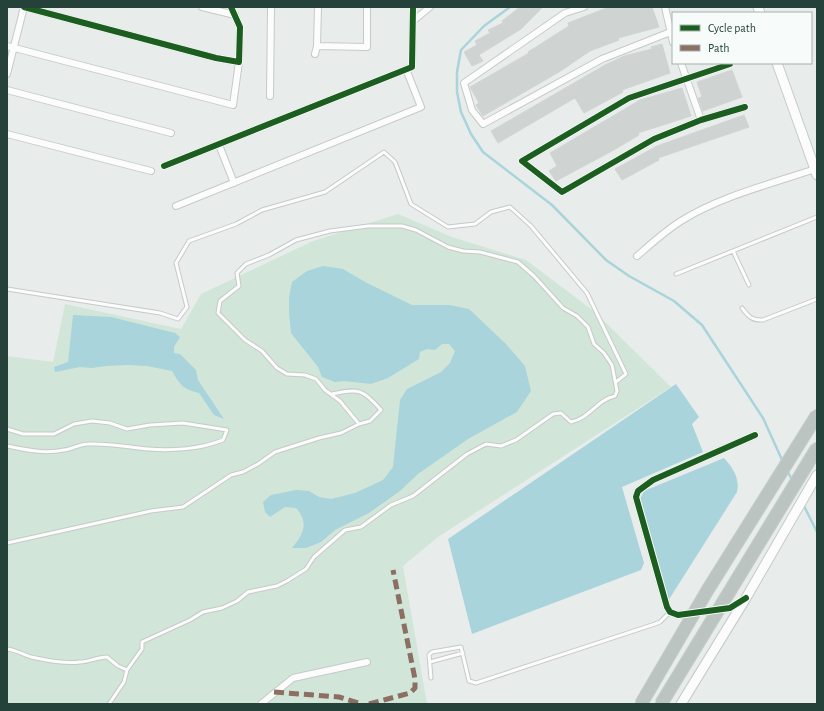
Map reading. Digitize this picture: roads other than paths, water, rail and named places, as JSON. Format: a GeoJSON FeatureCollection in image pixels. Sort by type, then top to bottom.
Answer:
{"type":"FeatureCollection","features":[{"type":"Feature","properties":{"kind":"highway"},"geometry":{"type":"LineString","coordinates":[[641,704],[707,591],[817,415]]}},
{"type":"Feature","properties":{"kind":"highway"},"geometry":{"type":"LineString","coordinates":[[661,704],[817,448]]}},
{"type":"Feature","properties":{"kind":"main road"},"geometry":{"type":"LineString","coordinates":[[777,64],[815,166]]}},
{"type":"Feature","properties":{"kind":"main road"},"geometry":{"type":"LineString","coordinates":[[681,704],[746,598],[817,476]]}},
{"type":"Feature","properties":{"kind":"street"},"geometry":{"type":"LineString","coordinates":[[7,74],[24,7],[216,58],[239,62]]}},
{"type":"Feature","properties":{"kind":"street"},"geometry":{"type":"LineString","coordinates":[[202,7],[235,15]]}},
{"type":"Feature","properties":{"kind":"street"},"geometry":{"type":"LineString","coordinates":[[7,46],[234,105],[239,62],[240,27],[231,7]]}},
{"type":"Feature","properties":{"kind":"street"},"geometry":{"type":"LineString","coordinates":[[270,96],[271,7]]}},
{"type":"Feature","properties":{"kind":"street"},"geometry":{"type":"LineString","coordinates":[[315,54],[317,46],[318,7]]}},
{"type":"Feature","properties":{"kind":"street"},"geometry":{"type":"LineString","coordinates":[[317,46],[367,47],[367,7]]}},
{"type":"Feature","properties":{"kind":"street"},"geometry":{"type":"LineString","coordinates":[[164,166],[412,67],[413,7]]}},
{"type":"Feature","properties":{"kind":"street"},"geometry":{"type":"LineString","coordinates":[[413,21],[430,7]]}},
{"type":"Feature","properties":{"kind":"street"},"geometry":{"type":"LineString","coordinates":[[584,7],[566,10],[464,83],[472,110],[483,124],[602,59],[671,32],[665,7]]}},
{"type":"Feature","properties":{"kind":"street"},"geometry":{"type":"LineString","coordinates":[[681,64],[701,120]]}},
{"type":"Feature","properties":{"kind":"street"},"geometry":{"type":"LineString","coordinates":[[730,64],[629,98],[522,161],[562,192],[654,139],[701,120],[745,107]]}},
{"type":"Feature","properties":{"kind":"street"},"geometry":{"type":"LineString","coordinates":[[176,206],[421,107],[406,69]]}},
{"type":"Feature","properties":{"kind":"street"},"geometry":{"type":"LineString","coordinates":[[7,90],[171,133]]}},
{"type":"Feature","properties":{"kind":"street"},"geometry":{"type":"LineString","coordinates":[[7,134],[151,172]]}},
{"type":"Feature","properties":{"kind":"street"},"geometry":{"type":"LineString","coordinates":[[218,144],[234,183]]}},
{"type":"Feature","properties":{"kind":"street"},"geometry":{"type":"LineString","coordinates":[[637,256],[672,227],[688,217],[723,201],[815,166]]}},
{"type":"Feature","properties":{"kind":"street"},"geometry":{"type":"LineString","coordinates":[[746,598],[730,608],[678,614],[670,612],[667,607],[636,497],[638,491],[653,480],[755,434]]}},
{"type":"Feature","properties":{"kind":"street"},"geometry":{"type":"LineString","coordinates":[[261,704],[294,678],[367,662]]}},
{"type":"Feature","properties":{"kind":"lane"},"geometry":{"type":"LineString","coordinates":[[7,289],[160,313],[178,319],[187,307],[176,263],[189,241],[236,224],[262,210],[325,192],[384,152],[395,162],[411,204],[448,227],[475,224],[491,212],[510,207],[531,226],[587,293],[626,374],[616,382]]}},
{"type":"Feature","properties":{"kind":"lane"},"geometry":{"type":"LineString","coordinates":[[676,274],[817,217]]}},
{"type":"Feature","properties":{"kind":"lane"},"geometry":{"type":"LineString","coordinates":[[109,704],[124,682],[127,670],[142,649],[142,642],[190,620],[203,612],[222,608],[237,602],[248,592],[276,586],[287,581],[306,569],[314,557],[345,530],[361,527],[391,504],[413,496],[467,454],[486,444],[501,446],[516,440],[553,414],[561,413],[571,422],[579,420],[596,409],[606,398],[615,396],[617,390],[616,382],[612,365],[604,353],[594,344],[588,327],[577,316],[563,308],[534,276],[518,262],[480,252],[463,251],[448,247],[416,230],[402,226],[368,226],[330,231],[296,240],[269,255],[246,264],[237,273],[239,286],[220,301],[218,313],[245,340],[262,351],[278,368],[287,374],[305,375],[316,379],[340,401],[359,424]]}},
{"type":"Feature","properties":{"kind":"lane"},"geometry":{"type":"LineString","coordinates":[[733,251],[749,284]]}},
{"type":"Feature","properties":{"kind":"lane"},"geometry":{"type":"LineString","coordinates":[[742,308],[749,318],[763,320],[817,299]]}},
{"type":"Feature","properties":{"kind":"lane"},"geometry":{"type":"LineString","coordinates":[[7,543],[151,511],[183,507],[231,475],[243,472],[275,452],[319,438],[341,433],[359,424],[370,421],[381,410],[369,397],[354,389],[332,394]]}},
{"type":"Feature","properties":{"kind":"lane"},"geometry":{"type":"LineString","coordinates":[[7,429],[23,434],[54,434],[74,424],[92,421],[110,423],[127,429],[150,425],[183,423],[227,430],[223,440],[211,445],[169,450],[148,449],[119,444],[86,444],[65,450],[44,453],[7,446]]}},
{"type":"Feature","properties":{"kind":"lane"},"geometry":{"type":"LineString","coordinates":[[431,678],[429,655],[432,652],[459,646],[462,648],[471,683],[479,683],[655,624],[660,622],[670,612]]}},
{"type":"Feature","properties":{"kind":"lane"},"geometry":{"type":"LineString","coordinates":[[7,649],[15,650],[34,658],[61,661],[80,662],[97,657],[107,657],[118,666],[127,670]]}},
{"type":"Feature","properties":{"kind":"lane"},"geometry":{"type":"LineString","coordinates":[[430,662],[463,653]]}},
{"type":"Feature","properties":{"kind":"water"},"geometry":{"type":"Polygon","coordinates":[[[323,266],[343,269],[365,282],[412,305],[450,305],[469,309],[506,344],[525,366],[531,391],[517,412],[468,439],[418,474],[400,491],[369,513],[335,530],[321,542],[306,548],[292,548],[302,533],[304,523],[300,513],[296,508],[285,507],[270,517],[265,512],[263,502],[271,495],[296,490],[309,491],[319,497],[331,499],[355,493],[383,480],[393,467],[400,400],[407,389],[441,372],[450,363],[455,351],[449,344],[442,344],[435,350],[427,349],[420,352],[419,359],[388,378],[371,384],[344,381],[335,382],[322,377],[318,367],[291,333],[289,297],[292,282],[307,271],[323,266]]]}},
{"type":"Feature","properties":{"kind":"water"},"geometry":{"type":"Polygon","coordinates":[[[73,315],[111,317],[175,333],[180,337],[174,347],[174,353],[180,354],[196,370],[198,380],[224,419],[214,415],[199,393],[182,386],[172,371],[147,366],[127,365],[92,368],[80,367],[55,372],[54,367],[68,362],[73,315]]]}},
{"type":"Feature","properties":{"kind":"water"},"geometry":{"type":"Polygon","coordinates":[[[676,384],[699,417],[692,424],[703,452],[622,487],[644,563],[641,570],[472,634],[448,539],[676,384]]]}},
{"type":"Feature","properties":{"kind":"water"},"geometry":{"type":"Polygon","coordinates":[[[724,458],[737,478],[737,492],[668,601],[640,499],[644,491],[724,458]]]}},
{"type":"Feature","properties":{"kind":"waterway"},"geometry":{"type":"LineString","coordinates":[[510,7],[484,26],[461,50],[457,72],[457,92],[461,112],[471,134],[483,152],[552,205],[606,260],[629,276],[674,301],[702,325],[763,418],[783,462]]}},
{"type":"Feature","properties":{"kind":"waterway"},"geometry":{"type":"LineString","coordinates":[[787,470],[793,482]]}},
{"type":"Feature","properties":{"kind":"waterway"},"geometry":{"type":"LineString","coordinates":[[803,504],[817,532]]}}]}
